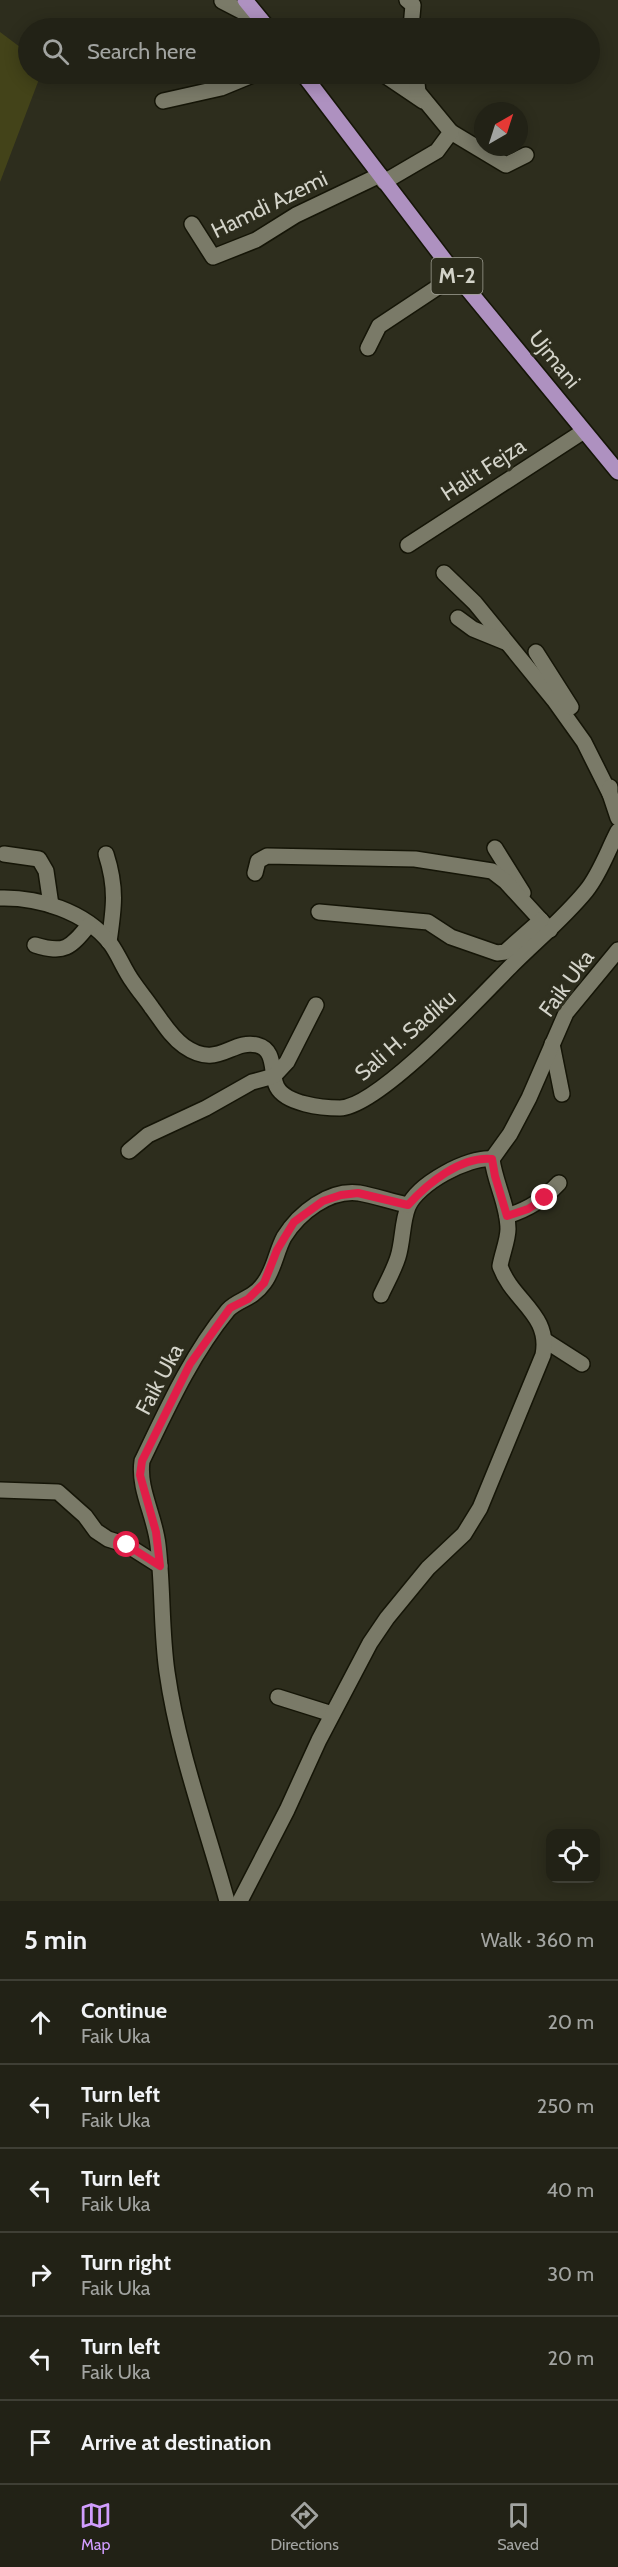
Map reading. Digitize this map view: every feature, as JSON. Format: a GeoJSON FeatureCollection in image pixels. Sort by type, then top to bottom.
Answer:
{"type":"FeatureCollection","features":[{"type":"Feature","properties":{"kind":"main road"},"geometry":{"type":"LineString","coordinates":[[245,0],[257,16]]}},
{"type":"Feature","properties":{"kind":"main road","name":"Ujmani"},"geometry":{"type":"LineString","coordinates":[[311,84],[456,275],[618,472]]}},
{"type":"Feature","properties":{"kind":"street"},"geometry":{"type":"LineString","coordinates":[[407,0],[414,5],[412,18]]}},
{"type":"Feature","properties":{"kind":"street"},"geometry":{"type":"LineString","coordinates":[[222,2],[249,15],[257,16]]}},
{"type":"Feature","properties":{"kind":"street"},"geometry":{"type":"LineString","coordinates":[[163,101],[231,84]]}},
{"type":"Feature","properties":{"kind":"street"},"geometry":{"type":"LineString","coordinates":[[397,84],[426,104]]}},
{"type":"Feature","properties":{"kind":"street"},"geometry":{"type":"LineString","coordinates":[[417,84],[418,92],[426,104],[451,132],[474,146]]}},
{"type":"Feature","properties":{"kind":"street"},"geometry":{"type":"LineString","coordinates":[[382,178],[437,151],[451,132]]}},
{"type":"Feature","properties":{"kind":"street"},"geometry":{"type":"LineString","coordinates":[[491,156],[506,165],[524,156]]}},
{"type":"Feature","properties":{"kind":"street","name":"Hamdi Azemi"},"geometry":{"type":"LineString","coordinates":[[192,224],[213,257],[256,240],[296,214],[382,178]]}},
{"type":"Feature","properties":{"kind":"street"},"geometry":{"type":"LineString","coordinates":[[368,348],[379,326],[456,275]]}},
{"type":"Feature","properties":{"kind":"street","name":"Halit Fejza"},"geometry":{"type":"LineString","coordinates":[[408,545],[584,431]]}},
{"type":"Feature","properties":{"kind":"street"},"geometry":{"type":"LineString","coordinates":[[444,573],[475,603],[544,686],[584,742],[610,794],[618,818]]}},
{"type":"Feature","properties":{"kind":"street"},"geometry":{"type":"LineString","coordinates":[[458,618],[473,629],[506,642]]}},
{"type":"Feature","properties":{"kind":"street"},"geometry":{"type":"LineString","coordinates":[[536,652],[594,743],[610,780],[610,794]]}},
{"type":"Feature","properties":{"kind":"street","name":"Sali H. Sadiku"},"geometry":{"type":"LineString","coordinates":[[320,912],[428,922],[451,937],[497,952],[505,952],[545,925],[588,889],[618,831]]}},
{"type":"Feature","properties":{"kind":"street"},"geometry":{"type":"LineString","coordinates":[[495,848],[518,881],[525,902]]}},
{"type":"Feature","properties":{"kind":"street"},"geometry":{"type":"LineString","coordinates":[[4,854],[39,859],[46,871],[51,905]]}},
{"type":"Feature","properties":{"kind":"street"},"geometry":{"type":"LineString","coordinates":[[106,854],[114,881],[109,942]]}},
{"type":"Feature","properties":{"kind":"street"},"geometry":{"type":"LineString","coordinates":[[255,873],[258,861],[267,856],[415,859],[492,871],[525,902],[545,925]]}},
{"type":"Feature","properties":{"kind":"street","name":"Sali H. Sadiku"},"geometry":{"type":"LineString","coordinates":[[0,898],[32,899],[51,905],[89,925],[109,942],[132,982],[166,1028],[184,1046],[195,1053],[208,1056],[255,1044],[265,1048],[277,1087],[283,1095],[296,1101],[339,1108],[365,1100],[460,1020],[545,925]]}},
{"type":"Feature","properties":{"kind":"street"},"geometry":{"type":"LineString","coordinates":[[34,945],[53,950],[71,947],[89,925]]}},
{"type":"Feature","properties":{"kind":"street","name":"Faik Uka"},"geometry":{"type":"LineString","coordinates":[[492,1159],[515,1125],[566,1013],[618,950]]}},
{"type":"Feature","properties":{"kind":"street"},"geometry":{"type":"LineString","coordinates":[[129,1151],[148,1135],[206,1108],[252,1082],[274,1076],[286,1062],[316,1005]]}},
{"type":"Feature","properties":{"kind":"street","name":"Faik Uka"},"geometry":{"type":"LineString","coordinates":[[552,1044],[562,1094]]}},
{"type":"Feature","properties":{"kind":"street"},"geometry":{"type":"LineString","coordinates":[[240,1901],[287,1810],[332,1714],[387,1618],[428,1568],[453,1545],[472,1522],[487,1494],[543,1355],[546,1341],[542,1326],[508,1284],[500,1266],[508,1232],[507,1216],[492,1159],[481,1158],[460,1165],[420,1192],[408,1205],[398,1256],[381,1295]]}},
{"type":"Feature","properties":{"kind":"street"},"geometry":{"type":"LineString","coordinates":[[507,1216],[528,1209],[545,1198],[559,1183]]}},
{"type":"Feature","properties":{"kind":"street","name":"Faik Uka"},"geometry":{"type":"LineString","coordinates":[[227,1901],[198,1810],[172,1703],[166,1670],[156,1532],[140,1475],[142,1461],[190,1364],[230,1308],[248,1299],[264,1283],[285,1237],[307,1211],[341,1195],[358,1193],[408,1205]]}},
{"type":"Feature","properties":{"kind":"street"},"geometry":{"type":"LineString","coordinates":[[546,1341],[582,1364]]}},
{"type":"Feature","properties":{"kind":"street"},"geometry":{"type":"LineString","coordinates":[[0,1490],[58,1492],[85,1516],[96,1531],[108,1539],[127,1545],[160,1566]]}},
{"type":"Feature","properties":{"kind":"street"},"geometry":{"type":"LineString","coordinates":[[278,1697],[332,1714]]}},
{"type":"Feature","properties":{"kind":"shaded area"},"geometry":{"type":"Polygon","coordinates":[[[0,32],[18,46],[18,84],[37,84],[0,182],[0,32]]]}},
{"type":"Feature","properties":{"kind":"route"},"geometry":{"type":"LineString","coordinates":[[127,1545],[160,1566],[156,1532],[140,1475],[142,1461],[190,1364],[230,1308],[248,1299],[264,1283],[277,1250],[294,1222],[307,1211],[323,1201],[341,1195],[358,1193],[408,1205],[420,1192],[438,1179],[460,1165],[481,1158],[492,1159],[507,1216],[528,1209],[545,1198]]}}]}
